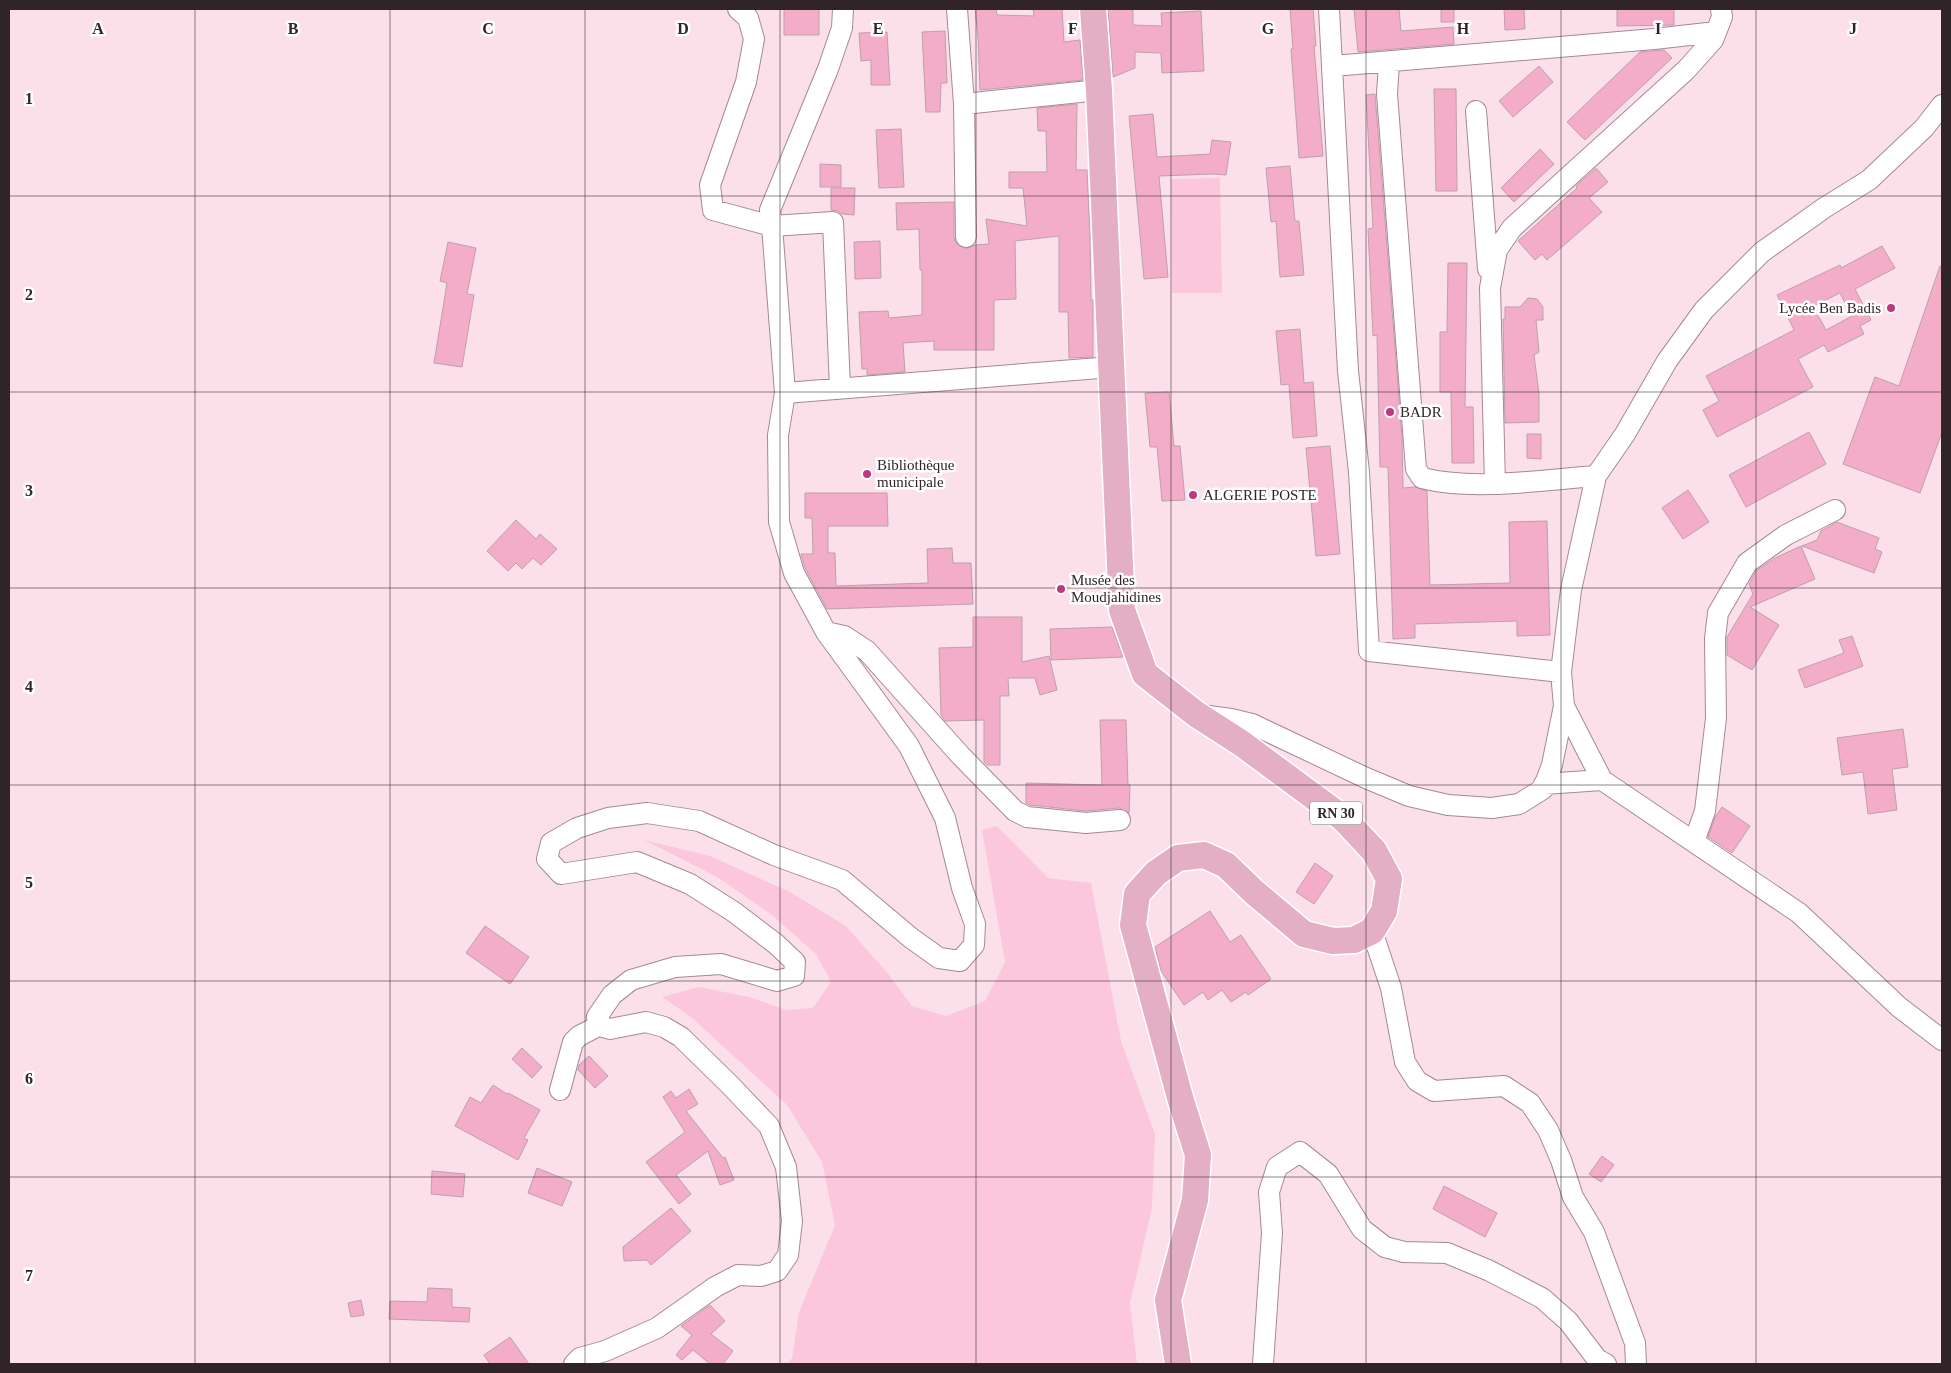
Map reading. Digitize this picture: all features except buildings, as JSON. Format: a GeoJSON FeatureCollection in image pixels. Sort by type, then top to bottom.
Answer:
{"type":"FeatureCollection","features":[{"type":"Feature","properties":{"kind":"main road","name":"RN 30"},"geometry":{"type":"LineString","coordinates":[[1093,9],[1099,90],[1122,610],[1145,674],[1196,714],[1241,742],[1344,819],[1374,851],[1389,879],[1384,911],[1372,931]]}},
{"type":"Feature","properties":{"kind":"main road"},"geometry":{"type":"LineString","coordinates":[[1178,1364],[1168,1300],[1195,1200],[1198,1155],[1181,1101],[1133,925],[1136,894],[1156,873],[1178,858],[1204,855],[1226,865],[1254,892],[1304,934],[1333,941],[1354,940],[1372,931]]}},
{"type":"Feature","properties":{"kind":"street"},"geometry":{"type":"LineString","coordinates":[[738,9],[748,18],[754,39],[746,82],[710,185],[713,210],[772,226],[833,222],[840,388]]}},
{"type":"Feature","properties":{"kind":"street"},"geometry":{"type":"LineString","coordinates":[[574,1364],[580,1358],[605,1351],[657,1328],[715,1287],[738,1275],[761,1276],[777,1271],[788,1255],[792,1221],[786,1167],[768,1126],[730,1085],[681,1037],[664,1027],[646,1022],[610,1029],[603,1028],[596,1017],[612,995],[631,980],[675,967],[721,964],[777,981],[794,976],[795,962],[776,944],[734,912],[690,884],[637,862],[561,874],[547,859],[551,844],[577,828],[608,818],[647,813],[699,821],[774,855],[842,880],[911,938],[939,958],[960,961],[974,945],[975,924],[962,888],[945,818],[908,746],[826,632],[794,573],[779,522],[778,435],[786,393],[770,210],[828,69],[842,28],[843,9]]}},
{"type":"Feature","properties":{"kind":"street"},"geometry":{"type":"LineString","coordinates":[[957,9],[964,104],[966,237]]}},
{"type":"Feature","properties":{"kind":"street"},"geometry":{"type":"LineString","coordinates":[[1329,9],[1348,371],[1358,472],[1369,650],[1561,672]]}},
{"type":"Feature","properties":{"kind":"street"},"geometry":{"type":"LineString","coordinates":[[1490,288],[1497,250],[1512,228],[1686,70],[1713,40],[1722,17],[1721,9]]}},
{"type":"Feature","properties":{"kind":"street"},"geometry":{"type":"LineString","coordinates":[[1332,66],[1390,63],[1716,32]]}},
{"type":"Feature","properties":{"kind":"street"},"geometry":{"type":"LineString","coordinates":[[1390,63],[1387,94],[1416,469],[1422,478],[1436,482],[1495,484],[1596,476]]}},
{"type":"Feature","properties":{"kind":"street"},"geometry":{"type":"LineString","coordinates":[[964,104],[1099,90]]}},
{"type":"Feature","properties":{"kind":"street"},"geometry":{"type":"LineString","coordinates":[[1196,714],[1252,724],[1366,778],[1409,796],[1448,805],[1492,808],[1520,804],[1543,789],[1552,764],[1564,706],[1561,672],[1570,590],[1596,476],[1624,434],[1667,361],[1704,310],[1762,252],[1824,208],[1869,180],[1924,128],[1942,105]]}},
{"type":"Feature","properties":{"kind":"street"},"geometry":{"type":"LineString","coordinates":[[1476,111],[1490,288],[1495,484]]}},
{"type":"Feature","properties":{"kind":"street"},"geometry":{"type":"LineString","coordinates":[[786,393],[1112,367]]}},
{"type":"Feature","properties":{"kind":"street"},"geometry":{"type":"LineString","coordinates":[[1694,842],[1705,811],[1716,718],[1715,638],[1718,613],[1747,563],[1786,535],[1835,510]]}},
{"type":"Feature","properties":{"kind":"street"},"geometry":{"type":"LineString","coordinates":[[826,632],[844,636],[867,651],[961,756],[1015,811],[1027,817],[1086,823],[1120,820]]}},
{"type":"Feature","properties":{"kind":"street"},"geometry":{"type":"LineString","coordinates":[[1564,706],[1602,780],[1799,913],[1899,1007],[1942,1040]]}},
{"type":"Feature","properties":{"kind":"street"},"geometry":{"type":"LineString","coordinates":[[1544,784],[1602,780]]}},
{"type":"Feature","properties":{"kind":"street"},"geometry":{"type":"LineString","coordinates":[[1372,931],[1391,988],[1405,1062],[1417,1081],[1434,1091],[1504,1086],[1530,1103],[1548,1130],[1561,1160],[1573,1197],[1594,1232],[1635,1343],[1636,1364]]}},
{"type":"Feature","properties":{"kind":"street"},"geometry":{"type":"LineString","coordinates":[[560,1090],[574,1042],[579,1036],[600,1025]]}},
{"type":"Feature","properties":{"kind":"street"},"geometry":{"type":"LineString","coordinates":[[1263,1364],[1272,1233],[1269,1192],[1277,1167],[1300,1152],[1328,1174],[1362,1229],[1385,1247],[1404,1252],[1447,1253],[1490,1271],[1542,1298],[1568,1321],[1598,1359],[1606,1364]]}},
{"type":"Feature","properties":{"kind":"shaded area"},"geometry":{"type":"Polygon","coordinates":[[[1220,178],[1222,293],[1172,293],[1171,179],[1220,178]]]}},
{"type":"Feature","properties":{"kind":"shaded area"},"geometry":{"type":"Polygon","coordinates":[[[997,826],[1048,878],[1091,883],[1121,1041],[1155,1134],[1152,1208],[1130,1303],[1137,1364],[787,1364],[792,1358],[799,1312],[835,1225],[822,1162],[787,1105],[691,1017],[662,997],[699,987],[749,997],[786,1010],[813,1008],[831,982],[816,954],[772,915],[719,878],[644,840],[710,856],[790,892],[846,926],[889,975],[912,1006],[946,1016],[985,1001],[1005,962],[982,830],[997,826]]]}},
{"type":"Feature","properties":{"kind":"place","name":"Lycée Ben Badis"},"geometry":{"type":"Point","coordinates":[1891,308]}},
{"type":"Feature","properties":{"kind":"place","name":"BADR"},"geometry":{"type":"Point","coordinates":[1390,412]}},
{"type":"Feature","properties":{"kind":"place","name":"Bibliothèque municipale"},"geometry":{"type":"Point","coordinates":[867,474]}},
{"type":"Feature","properties":{"kind":"place","name":"ALGERIE POSTE"},"geometry":{"type":"Point","coordinates":[1193,495]}},
{"type":"Feature","properties":{"kind":"place","name":"Musée des Moudjahidines"},"geometry":{"type":"Point","coordinates":[1061,589]}}]}
